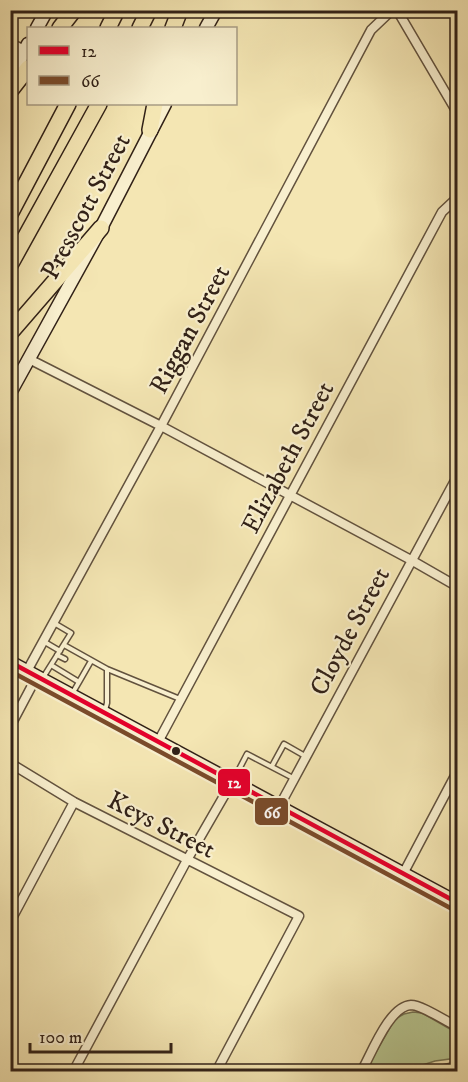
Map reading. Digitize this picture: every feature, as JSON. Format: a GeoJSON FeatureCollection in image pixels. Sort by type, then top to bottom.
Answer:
{"type":"FeatureCollection","features":[{"type":"Feature","properties":{"kind":"highway"},"geometry":{"type":"LineString","coordinates":[[61,27],[74,10]]}},
{"type":"Feature","properties":{"kind":"highway"},"geometry":{"type":"LineString","coordinates":[[108,27],[117,10]]}},
{"type":"Feature","properties":{"kind":"highway"},"geometry":{"type":"LineString","coordinates":[[140,27],[149,10]]}},
{"type":"Feature","properties":{"kind":"highway"},"geometry":{"type":"LineString","coordinates":[[173,27],[180,10]]}},
{"type":"Feature","properties":{"kind":"highway"},"geometry":{"type":"LineString","coordinates":[[10,91],[27,69]]}},
{"type":"Feature","properties":{"kind":"highway"},"geometry":{"type":"LineString","coordinates":[[10,214],[67,105]]}},
{"type":"Feature","properties":{"kind":"highway"},"geometry":{"type":"LineString","coordinates":[[10,265],[98,105]]}},
{"type":"Feature","properties":{"kind":"highway"},"geometry":{"type":"LineString","coordinates":[[150,130],[155,105]]}},
{"type":"Feature","properties":{"kind":"highway"},"geometry":{"type":"LineString","coordinates":[[10,333],[101,228]]}},
{"type":"Feature","properties":{"kind":"main road"},"geometry":{"type":"LineString","coordinates":[[38,27],[47,10]]}},
{"type":"Feature","properties":{"kind":"main road"},"geometry":{"type":"LineString","coordinates":[[207,27],[216,10]]}},
{"type":"Feature","properties":{"kind":"main road"},"geometry":{"type":"LineString","coordinates":[[10,78],[27,47]]}},
{"type":"Feature","properties":{"kind":"main road","name":"Presscott Street"},"geometry":{"type":"LineString","coordinates":[[10,393],[101,228],[164,105]]}},
{"type":"Feature","properties":{"kind":"main road"},"geometry":{"type":"LineString","coordinates":[[10,662],[458,903]]}},
{"type":"Feature","properties":{"kind":"street","name":"Riggan Street"},"geometry":{"type":"LineString","coordinates":[[10,727],[35,676],[43,641],[53,622],[161,426],[371,30],[392,10]]}},
{"type":"Feature","properties":{"kind":"street"},"geometry":{"type":"LineString","coordinates":[[397,10],[458,114]]}},
{"type":"Feature","properties":{"kind":"street"},"geometry":{"type":"LineString","coordinates":[[10,43],[27,47]]}},
{"type":"Feature","properties":{"kind":"street","name":"Elizabeth Street"},"geometry":{"type":"LineString","coordinates":[[158,742],[442,212],[458,197]]}},
{"type":"Feature","properties":{"kind":"street"},"geometry":{"type":"LineString","coordinates":[[29,358],[161,426],[458,586]]}},
{"type":"Feature","properties":{"kind":"street","name":"Cloyde Street"},"geometry":{"type":"LineString","coordinates":[[279,807],[458,475]]}},
{"type":"Feature","properties":{"kind":"street","name":"Keys Street"},"geometry":{"type":"LineString","coordinates":[[10,763],[74,802],[299,916],[216,1071]]}},
{"type":"Feature","properties":{"kind":"street"},"geometry":{"type":"LineString","coordinates":[[403,874],[458,770]]}},
{"type":"Feature","properties":{"kind":"street"},"geometry":{"type":"LineString","coordinates":[[73,1071],[187,860],[232,782]]}},
{"type":"Feature","properties":{"kind":"street"},"geometry":{"type":"LineString","coordinates":[[10,922],[74,802]]}},
{"type":"Feature","properties":{"kind":"street"},"geometry":{"type":"LineString","coordinates":[[362,1071],[389,1019],[399,1010],[410,1005],[426,1010],[458,1027]]}},
{"type":"Feature","properties":{"kind":"street"},"geometry":{"type":"LineString","coordinates":[[432,1071],[458,1066]]}},
{"type":"Feature","properties":{"kind":"lane"},"geometry":{"type":"LineString","coordinates":[[35,676],[51,665],[71,633],[53,622]]}},
{"type":"Feature","properties":{"kind":"lane"},"geometry":{"type":"LineString","coordinates":[[43,641],[65,659]]}},
{"type":"Feature","properties":{"kind":"lane"},"geometry":{"type":"LineString","coordinates":[[64,645],[107,669],[180,699]]}},
{"type":"Feature","properties":{"kind":"lane"},"geometry":{"type":"LineString","coordinates":[[71,696],[91,661]]}},
{"type":"Feature","properties":{"kind":"lane"},"geometry":{"type":"LineString","coordinates":[[51,665],[80,682]]}},
{"type":"Feature","properties":{"kind":"lane"},"geometry":{"type":"LineString","coordinates":[[104,712],[107,703],[107,669]]}},
{"type":"Feature","properties":{"kind":"lane"},"geometry":{"type":"LineString","coordinates":[[272,766],[284,744],[306,757]]}},
{"type":"Feature","properties":{"kind":"lane"},"geometry":{"type":"LineString","coordinates":[[232,782],[247,754],[294,779]]}},
{"type":"Feature","properties":{"kind":"green space"},"geometry":{"type":"Polygon","coordinates":[[[413,1012],[422,1013],[457,1033],[457,1058],[435,1061],[404,1071],[372,1071],[371,1061],[395,1019],[413,1012]]]}},
{"type":"Feature","properties":{"kind":"transit line","name":"12"},"geometry":{"type":"LineString","coordinates":[[10,662],[458,903]]}},
{"type":"Feature","properties":{"kind":"transit line","name":"66"},"geometry":{"type":"LineString","coordinates":[[10,671],[454,910]]}}]}
